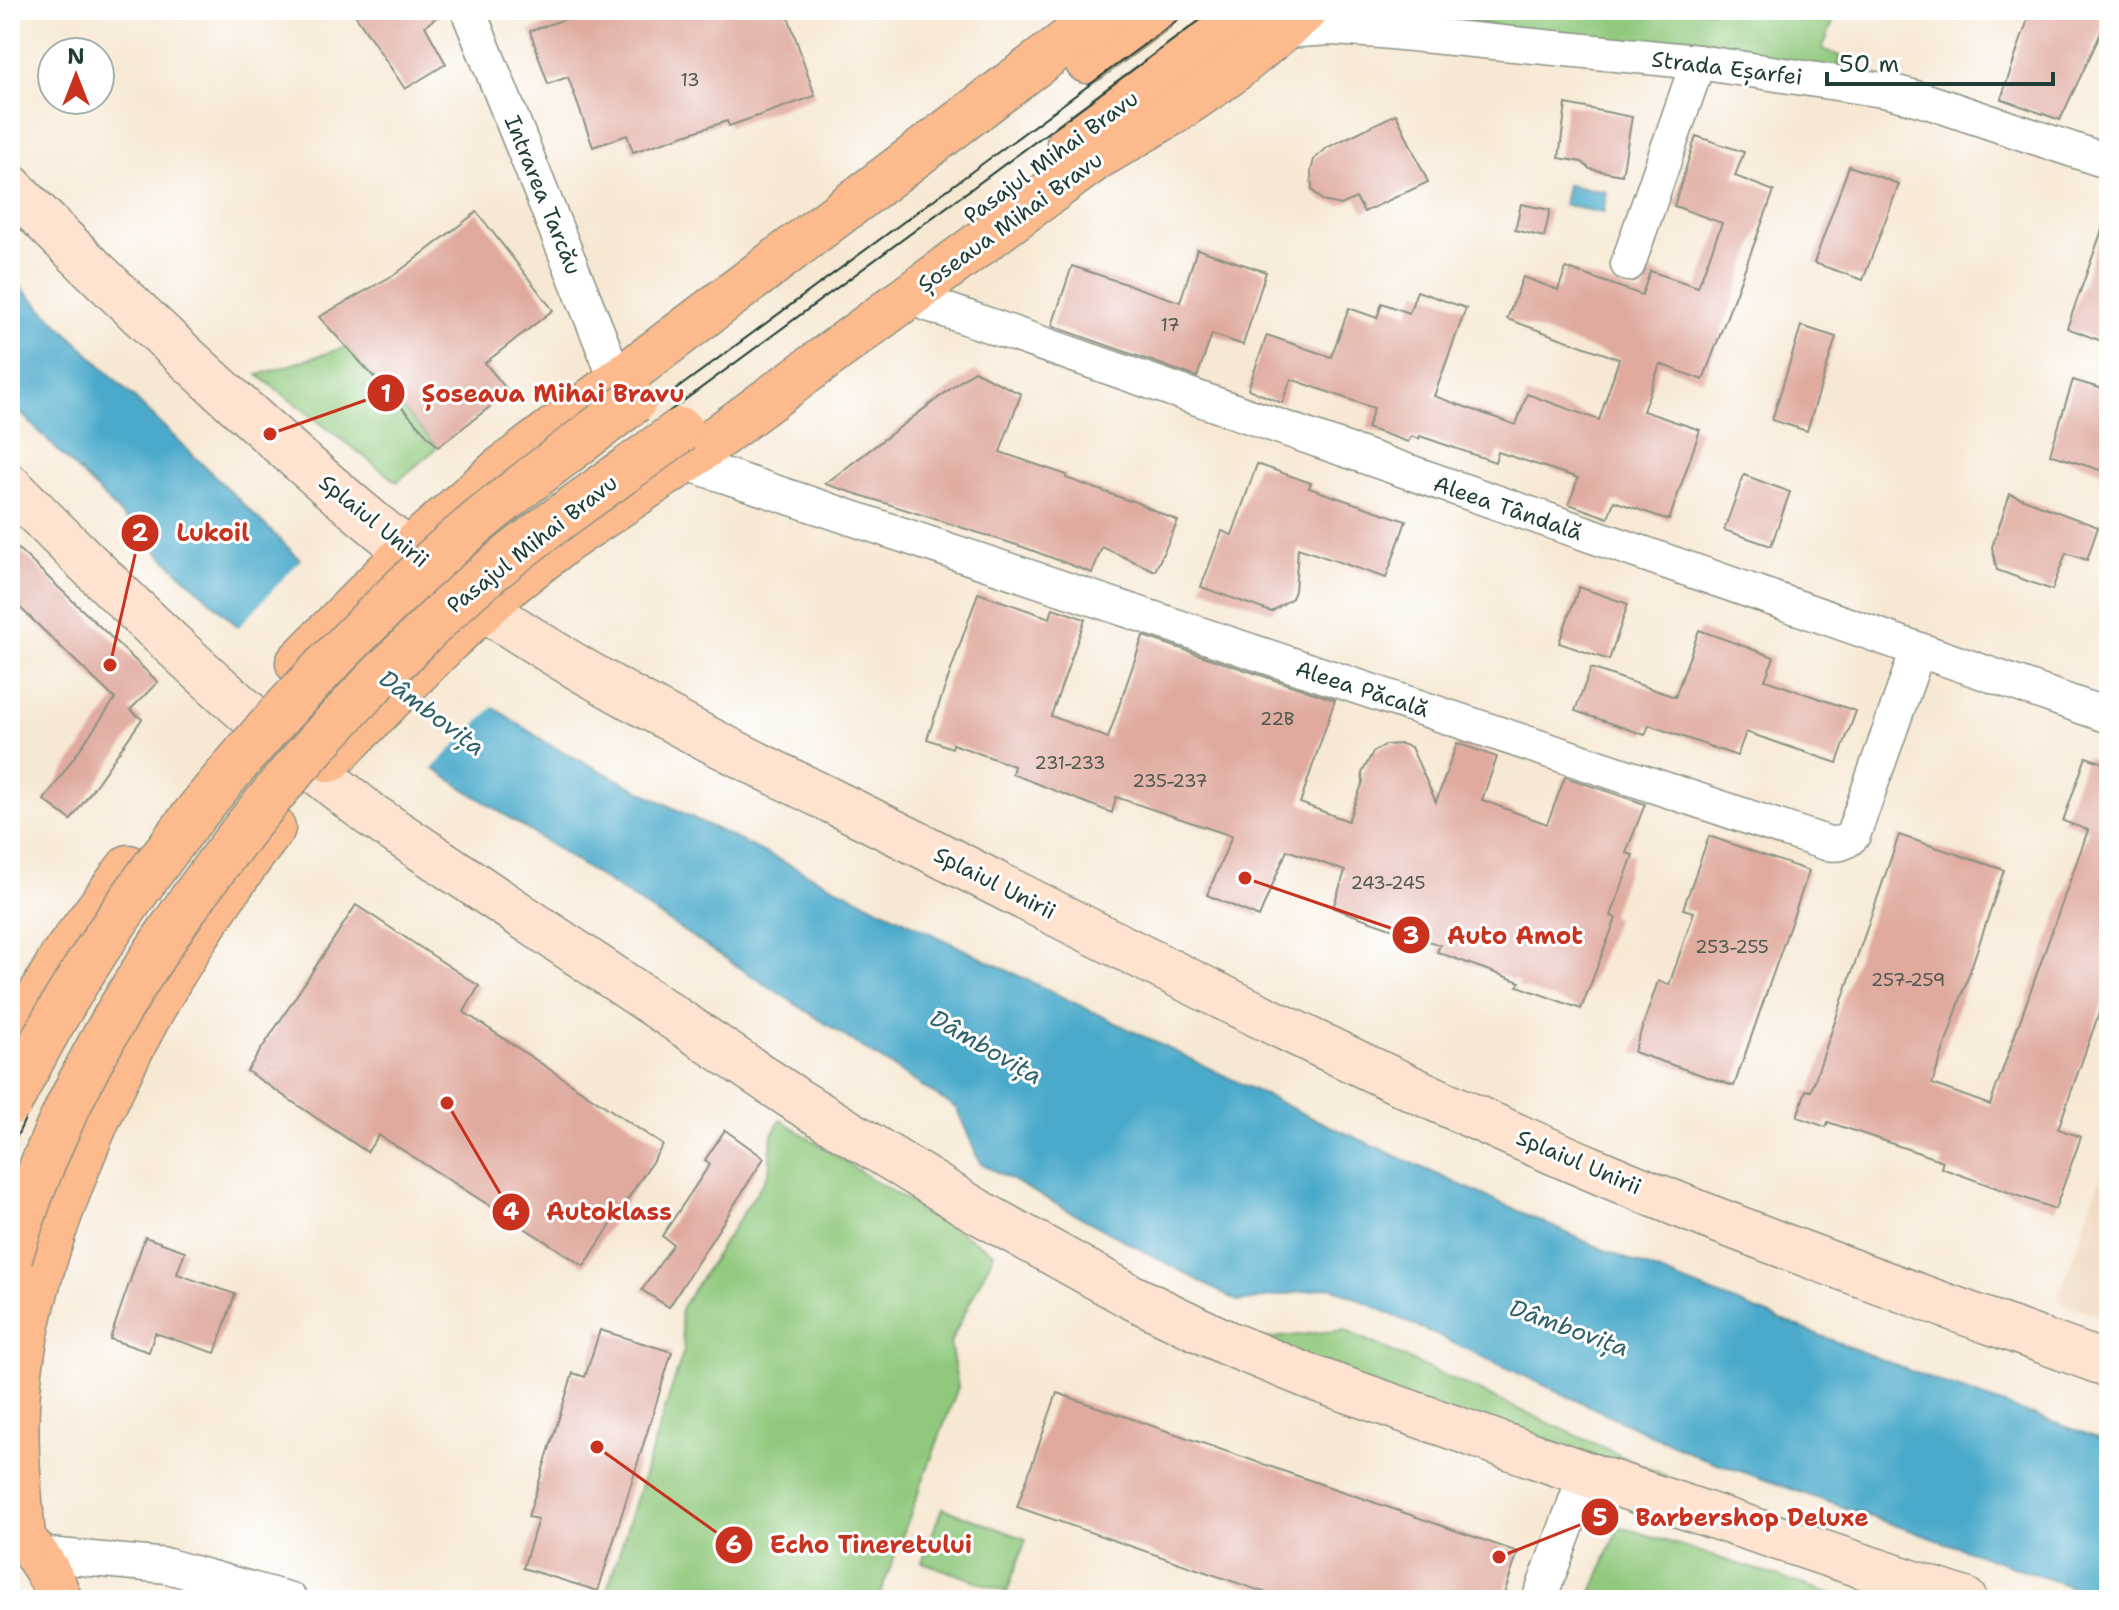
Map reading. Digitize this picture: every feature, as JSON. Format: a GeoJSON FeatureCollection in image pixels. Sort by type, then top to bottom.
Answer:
{"type":"FeatureCollection","features":[{"type":"Feature","properties":{"kind":"main road"},"geometry":{"type":"LineString","coordinates":[[10,1048],[70,945],[149,841],[285,677],[393,566],[482,485],[1108,10]]}},
{"type":"Feature","properties":{"kind":"main road"},"geometry":{"type":"LineString","coordinates":[[10,1103],[81,974],[187,824],[289,703],[399,592],[465,532],[540,473],[1156,10]]}},
{"type":"Feature","properties":{"kind":"main road","name":"Șoseaua Mihai Bravu"},"geometry":{"type":"LineString","coordinates":[[317,773],[484,607],[567,540],[684,462],[1096,158],[1192,99],[1267,20]]}},
{"type":"Feature","properties":{"kind":"main road","name":"Pasajul Mihai Bravu"},"geometry":{"type":"LineString","coordinates":[[10,1258],[59,1129],[125,1002],[235,841],[324,733],[433,623],[498,565],[1267,20]]}},
{"type":"Feature","properties":{"kind":"main road","name":"Splaiul Unirii"},"geometry":{"type":"LineString","coordinates":[[10,186],[83,261],[270,434],[393,566],[484,607],[591,674],[709,738],[1342,1055],[1505,1131],[1688,1208],[2109,1365]]}},
{"type":"Feature","properties":{"kind":"main road"},"geometry":{"type":"LineString","coordinates":[[10,486],[251,717],[371,815],[798,1101],[1054,1256],[1200,1330],[1296,1371],[1586,1474],[1965,1600]]}},
{"type":"Feature","properties":{"kind":"main road"},"geometry":{"type":"LineString","coordinates":[[60,1600],[52,1579],[23,1540],[17,1431],[19,1377],[42,1271],[79,1162],[121,1067],[193,939],[238,874],[317,773]]}},
{"type":"Feature","properties":{"kind":"street","name":"Intrarea Tarcău"},"geometry":{"type":"LineString","coordinates":[[468,10],[617,381]]}},
{"type":"Feature","properties":{"kind":"street","name":"Strada Eșarfei"},"geometry":{"type":"LineString","coordinates":[[1267,20],[1332,28],[1376,20],[1698,62],[1889,91],[2109,162]]}},
{"type":"Feature","properties":{"kind":"street"},"geometry":{"type":"LineString","coordinates":[[1628,264],[1698,62]]}},
{"type":"Feature","properties":{"kind":"street","name":"Aleea Tândală"},"geometry":{"type":"LineString","coordinates":[[908,297],[2109,716]]}},
{"type":"Feature","properties":{"kind":"street","name":"Aleea Păcală"},"geometry":{"type":"LineString","coordinates":[[684,462],[1836,845],[1853,835],[1918,650]]}},
{"type":"Feature","properties":{"kind":"street"},"geometry":{"type":"LineString","coordinates":[[1539,1600],[1586,1474]]}},
{"type":"Feature","properties":{"kind":"street"},"geometry":{"type":"LineString","coordinates":[[23,1540],[168,1566],[290,1600]]}},
{"type":"Feature","properties":{"kind":"shaded area"},"geometry":{"type":"Polygon","coordinates":[[[2109,1154],[2109,1319],[2057,1301],[2109,1154]]]}},
{"type":"Feature","properties":{"kind":"green space"},"geometry":{"type":"Polygon","coordinates":[[[1403,10],[1838,10],[1822,49],[1842,57],[1836,71],[1787,62],[1405,14],[1403,10]]]}},
{"type":"Feature","properties":{"kind":"green space"},"geometry":{"type":"Polygon","coordinates":[[[346,347],[438,447],[397,482],[258,375],[346,347]]]}},
{"type":"Feature","properties":{"kind":"green space"},"geometry":{"type":"Polygon","coordinates":[[[781,1120],[994,1253],[950,1343],[958,1387],[878,1600],[604,1600],[684,1350],[682,1307],[769,1173],[772,1135],[781,1120]]]}},
{"type":"Feature","properties":{"kind":"green space"},"geometry":{"type":"Polygon","coordinates":[[[1344,1330],[1666,1476],[1659,1498],[1227,1343],[1344,1330]]]}},
{"type":"Feature","properties":{"kind":"green space"},"geometry":{"type":"Polygon","coordinates":[[[942,1508],[1026,1539],[1007,1592],[922,1562],[942,1508]]]}},
{"type":"Feature","properties":{"kind":"green space"},"geometry":{"type":"Polygon","coordinates":[[[1619,1526],[1851,1600],[1589,1600],[1619,1526]]]}},
{"type":"Feature","properties":{"kind":"water"},"geometry":{"type":"Polygon","coordinates":[[[1567,185],[1607,192],[1603,213],[1563,205],[1567,185]]]}},
{"type":"Feature","properties":{"kind":"water","name":"Dâmbovița"},"geometry":{"type":"Polygon","coordinates":[[[10,277],[316,575],[459,684],[550,745],[693,818],[1310,1117],[1609,1252],[1923,1376],[2109,1442],[2109,1600],[1697,1456],[1332,1287],[1239,1302],[980,1163],[957,1109],[411,754],[263,650],[160,554],[10,402],[10,277]]]}},
{"type":"Feature","properties":{"kind":"pier"},"geometry":{"type":"Polygon","coordinates":[[[303,557],[318,572],[461,681],[496,704],[430,771],[260,653],[236,630],[303,557]]]}},
{"type":"Feature","properties":{"kind":"building"},"geometry":{"type":"Polygon","coordinates":[[[352,10],[446,10],[425,26],[446,64],[405,89],[352,10]]]}},
{"type":"Feature","properties":{"kind":"building"},"geometry":{"type":"Polygon","coordinates":[[[591,10],[786,10],[815,96],[729,126],[727,121],[633,152],[627,135],[593,147],[568,77],[548,84],[530,31],[591,10]]]}},
{"type":"Feature","properties":{"kind":"building"},"geometry":{"type":"Polygon","coordinates":[[[2031,10],[2091,10],[2109,16],[2060,120],[2001,99],[2031,10]]]}},
{"type":"Feature","properties":{"kind":"building"},"geometry":{"type":"Polygon","coordinates":[[[1566,104],[1632,117],[1622,175],[1590,169],[1582,162],[1559,158],[1566,104]]]}},
{"type":"Feature","properties":{"kind":"building"},"geometry":{"type":"Polygon","coordinates":[[[1396,114],[1428,182],[1364,212],[1356,198],[1341,205],[1323,201],[1312,190],[1314,159],[1328,147],[1396,114]]]}},
{"type":"Feature","properties":{"kind":"building"},"geometry":{"type":"Polygon","coordinates":[[[1696,136],[1744,152],[1735,176],[1774,191],[1703,380],[1660,364],[1643,411],[1700,430],[1669,520],[1614,501],[1608,518],[1569,504],[1578,478],[1498,452],[1495,462],[1420,436],[1419,439],[1411,436],[1408,442],[1367,428],[1374,408],[1291,379],[1282,403],[1248,389],[1267,335],[1331,357],[1349,308],[1377,318],[1382,303],[1409,313],[1417,291],[1466,308],[1434,396],[1516,425],[1527,394],[1599,420],[1619,359],[1507,319],[1523,277],[1558,290],[1566,268],[1642,295],[1650,271],[1698,287],[1722,223],[1674,206],[1696,136]]]}},
{"type":"Feature","properties":{"kind":"building"},"geometry":{"type":"Polygon","coordinates":[[[1849,166],[1899,184],[1863,280],[1814,263],[1849,166]]]}},
{"type":"Feature","properties":{"kind":"building"},"geometry":{"type":"Polygon","coordinates":[[[1521,204],[1550,210],[1544,237],[1515,230],[1521,204]]]}},
{"type":"Feature","properties":{"kind":"building"},"geometry":{"type":"Polygon","coordinates":[[[477,212],[553,310],[485,363],[509,392],[438,447],[319,317],[397,273],[477,212]]]}},
{"type":"Feature","properties":{"kind":"building"},"geometry":{"type":"Polygon","coordinates":[[[2106,219],[2109,219],[2109,344],[2067,328],[2106,219]]]}},
{"type":"Feature","properties":{"kind":"building"},"geometry":{"type":"Polygon","coordinates":[[[1197,249],[1266,272],[1243,345],[1212,334],[1197,377],[1052,326],[1072,266],[1180,302],[1197,249]]]}},
{"type":"Feature","properties":{"kind":"building"},"geometry":{"type":"Polygon","coordinates":[[[1801,326],[1836,337],[1807,431],[1772,420],[1801,326]]]}},
{"type":"Feature","properties":{"kind":"building"},"geometry":{"type":"Polygon","coordinates":[[[974,371],[1021,394],[1000,452],[1067,475],[1066,478],[1131,500],[1178,521],[1155,571],[1102,547],[1092,573],[1023,547],[825,484],[974,371]]]}},
{"type":"Feature","properties":{"kind":"building"},"geometry":{"type":"Polygon","coordinates":[[[2073,380],[2109,391],[2109,473],[2050,454],[2073,380]]]}},
{"type":"Feature","properties":{"kind":"building"},"geometry":{"type":"Polygon","coordinates":[[[1257,464],[1311,483],[1309,488],[1406,521],[1386,578],[1298,548],[1295,591],[1292,598],[1271,612],[1201,587],[1222,531],[1232,535],[1257,464]]]}},
{"type":"Feature","properties":{"kind":"building"},"geometry":{"type":"Polygon","coordinates":[[[1744,475],[1790,492],[1771,546],[1724,530],[1744,475]]]}},
{"type":"Feature","properties":{"kind":"building"},"geometry":{"type":"Polygon","coordinates":[[[2010,494],[2098,527],[2087,560],[2066,553],[2052,590],[1997,570],[1992,547],[2010,494]]]}},
{"type":"Feature","properties":{"kind":"building"},"geometry":{"type":"Polygon","coordinates":[[[10,541],[158,682],[130,710],[142,719],[71,820],[44,800],[115,699],[10,598],[10,541]]]}},
{"type":"Feature","properties":{"kind":"building"},"geometry":{"type":"Polygon","coordinates":[[[1579,587],[1628,604],[1609,660],[1559,643],[1579,587]]]}},
{"type":"Feature","properties":{"kind":"building"},"geometry":{"type":"Polygon","coordinates":[[[978,593],[1050,618],[1053,608],[1085,619],[1051,716],[1108,738],[1143,636],[1335,700],[1300,803],[1348,821],[1363,782],[1362,773],[1373,752],[1385,745],[1401,744],[1411,747],[1436,802],[1457,743],[1497,757],[1482,800],[1547,824],[1565,777],[1645,804],[1626,853],[1633,855],[1611,916],[1616,918],[1581,1009],[1518,986],[1520,982],[1437,952],[1440,945],[1333,908],[1345,871],[1287,850],[1259,917],[1207,895],[1232,836],[1116,797],[1112,813],[1012,774],[1014,766],[953,744],[952,748],[927,739],[978,593]]]}},
{"type":"Feature","properties":{"kind":"building"},"geometry":{"type":"Polygon","coordinates":[[[1699,630],[1774,657],[1765,680],[1856,711],[1837,763],[1746,732],[1737,756],[1649,725],[1645,735],[1575,711],[1591,668],[1675,697],[1699,630]]]}},
{"type":"Feature","properties":{"kind":"building"},"geometry":{"type":"Polygon","coordinates":[[[2086,757],[2109,765],[2109,985],[2058,1129],[2081,1137],[2055,1209],[1941,1168],[1943,1161],[1828,1122],[1826,1127],[1797,1117],[1806,1090],[1811,1091],[1899,835],[2004,870],[1932,1084],[1990,1105],[2088,830],[2063,821],[2086,757]]]}},
{"type":"Feature","properties":{"kind":"building"},"geometry":{"type":"Polygon","coordinates":[[[1709,836],[1809,871],[1734,1086],[1634,1052],[1658,981],[1669,985],[1694,912],[1683,909],[1709,836]]]}},
{"type":"Feature","properties":{"kind":"building"},"geometry":{"type":"Polygon","coordinates":[[[356,905],[479,986],[464,1012],[663,1145],[584,1266],[379,1135],[367,1152],[247,1071],[356,905]]]}},
{"type":"Feature","properties":{"kind":"building"},"geometry":{"type":"Polygon","coordinates":[[[725,1130],[764,1158],[669,1307],[642,1290],[673,1244],[662,1236],[710,1164],[705,1160],[725,1130]]]}},
{"type":"Feature","properties":{"kind":"building"},"geometry":{"type":"Polygon","coordinates":[[[145,1237],[185,1251],[177,1274],[235,1294],[215,1353],[155,1333],[149,1352],[110,1339],[145,1237]]]}},
{"type":"Feature","properties":{"kind":"building"},"geometry":{"type":"Polygon","coordinates":[[[600,1330],[672,1352],[598,1591],[523,1568],[538,1519],[528,1517],[573,1373],[585,1377],[600,1330]]]}},
{"type":"Feature","properties":{"kind":"building"},"geometry":{"type":"Polygon","coordinates":[[[1057,1393],[1518,1552],[1502,1600],[1287,1600],[1017,1507],[1057,1393]]]}},
{"type":"Feature","properties":{"kind":"tram line"},"geometry":{"type":"LineString","coordinates":[[10,1152],[40,1086],[97,980],[183,854],[280,737],[426,585],[458,555],[556,478],[1191,10]]}},
{"type":"Feature","properties":{"kind":"tram line"},"geometry":{"type":"LineString","coordinates":[[10,1195],[48,1102],[110,985],[176,888],[240,802],[286,747],[449,581],[564,489],[1214,10]]}},
{"type":"Feature","properties":{"kind":"place","name":"Șoseaua Mihai Bravu"},"geometry":{"type":"Point","coordinates":[270,434]}},
{"type":"Feature","properties":{"kind":"place","name":"Lukoil"},"geometry":{"type":"Point","coordinates":[110,665]}},
{"type":"Feature","properties":{"kind":"place","name":"Auto Amot"},"geometry":{"type":"Point","coordinates":[1245,878]}},
{"type":"Feature","properties":{"kind":"place","name":"Autoklass"},"geometry":{"type":"Point","coordinates":[447,1103]}},
{"type":"Feature","properties":{"kind":"place","name":"Echo Tineretului"},"geometry":{"type":"Point","coordinates":[597,1447]}},
{"type":"Feature","properties":{"kind":"place","name":"Barbershop Deluxe"},"geometry":{"type":"Point","coordinates":[1499,1557]}}]}
